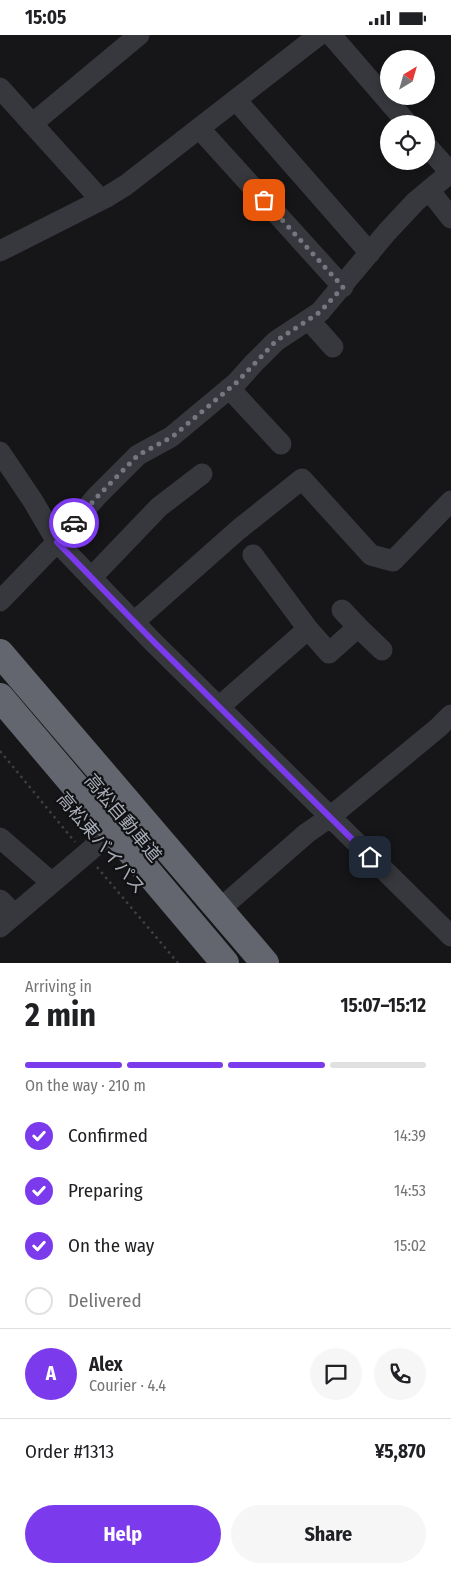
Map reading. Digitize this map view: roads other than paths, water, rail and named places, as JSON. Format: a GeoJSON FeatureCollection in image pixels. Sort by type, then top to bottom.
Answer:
{"type":"FeatureCollection","features":[{"type":"Feature","properties":{"kind":"highway"},"geometry":{"type":"LineString","coordinates":[[0,653],[264,963]]}},
{"type":"Feature","properties":{"kind":"highway","name":"高松自動車道"},"geometry":{"type":"LineString","coordinates":[[0,673],[247,963]]}},
{"type":"Feature","properties":{"kind":"highway","name":"高松自動車道"},"geometry":{"type":"LineString","coordinates":[[0,697],[225,963]]}},
{"type":"Feature","properties":{"kind":"highway","name":"高松東バイパス"},"geometry":{"type":"LineString","coordinates":[[0,724],[203,963]]}},
{"type":"Feature","properties":{"kind":"street"},"geometry":{"type":"LineString","coordinates":[[32,124],[139,35]]}},
{"type":"Feature","properties":{"kind":"street"},"geometry":{"type":"LineString","coordinates":[[0,251],[126,185],[319,35]]}},
{"type":"Feature","properties":{"kind":"street"},"geometry":{"type":"LineString","coordinates":[[331,35],[400,115]]}},
{"type":"Feature","properties":{"kind":"street"},"geometry":{"type":"LineString","coordinates":[[0,88],[100,200]]}},
{"type":"Feature","properties":{"kind":"street"},"geometry":{"type":"LineString","coordinates":[[236,100],[370,253]]}},
{"type":"Feature","properties":{"kind":"street"},"geometry":{"type":"LineString","coordinates":[[199,128],[343,287]]}},
{"type":"Feature","properties":{"kind":"street"},"geometry":{"type":"LineString","coordinates":[[0,601],[138,455],[172,437],[230,389],[276,341],[320,312],[343,287],[387,232],[429,190],[451,172],[435,155]]}},
{"type":"Feature","properties":{"kind":"street"},"geometry":{"type":"LineString","coordinates":[[429,190],[451,218]]}},
{"type":"Feature","properties":{"kind":"street"},"geometry":{"type":"LineString","coordinates":[[309,320],[333,347]]}},
{"type":"Feature","properties":{"kind":"street"},"geometry":{"type":"LineString","coordinates":[[230,389],[281,444]]}},
{"type":"Feature","properties":{"kind":"street"},"geometry":{"type":"LineString","coordinates":[[0,452],[33,501],[57,542],[134,622],[451,936]]}},
{"type":"Feature","properties":{"kind":"street"},"geometry":{"type":"LineString","coordinates":[[91,578],[159,507],[202,474]]}},
{"type":"Feature","properties":{"kind":"street"},"geometry":{"type":"LineString","coordinates":[[134,622],[238,530],[302,479],[371,555],[393,561],[451,501]]}},
{"type":"Feature","properties":{"kind":"street"},"geometry":{"type":"LineString","coordinates":[[253,555],[308,629],[329,653],[358,627]]}},
{"type":"Feature","properties":{"kind":"street"},"geometry":{"type":"LineString","coordinates":[[342,610],[382,650]]}},
{"type":"Feature","properties":{"kind":"street"},"geometry":{"type":"LineString","coordinates":[[219,707],[308,629]]}},
{"type":"Feature","properties":{"kind":"street"},"geometry":{"type":"LineString","coordinates":[[221,911],[307,833],[330,817],[451,715]]}},
{"type":"Feature","properties":{"kind":"street"},"geometry":{"type":"LineString","coordinates":[[0,838],[51,882]]}},
{"type":"Feature","properties":{"kind":"street"},"geometry":{"type":"LineString","coordinates":[[5,914],[51,882],[100,842]]}}]}
